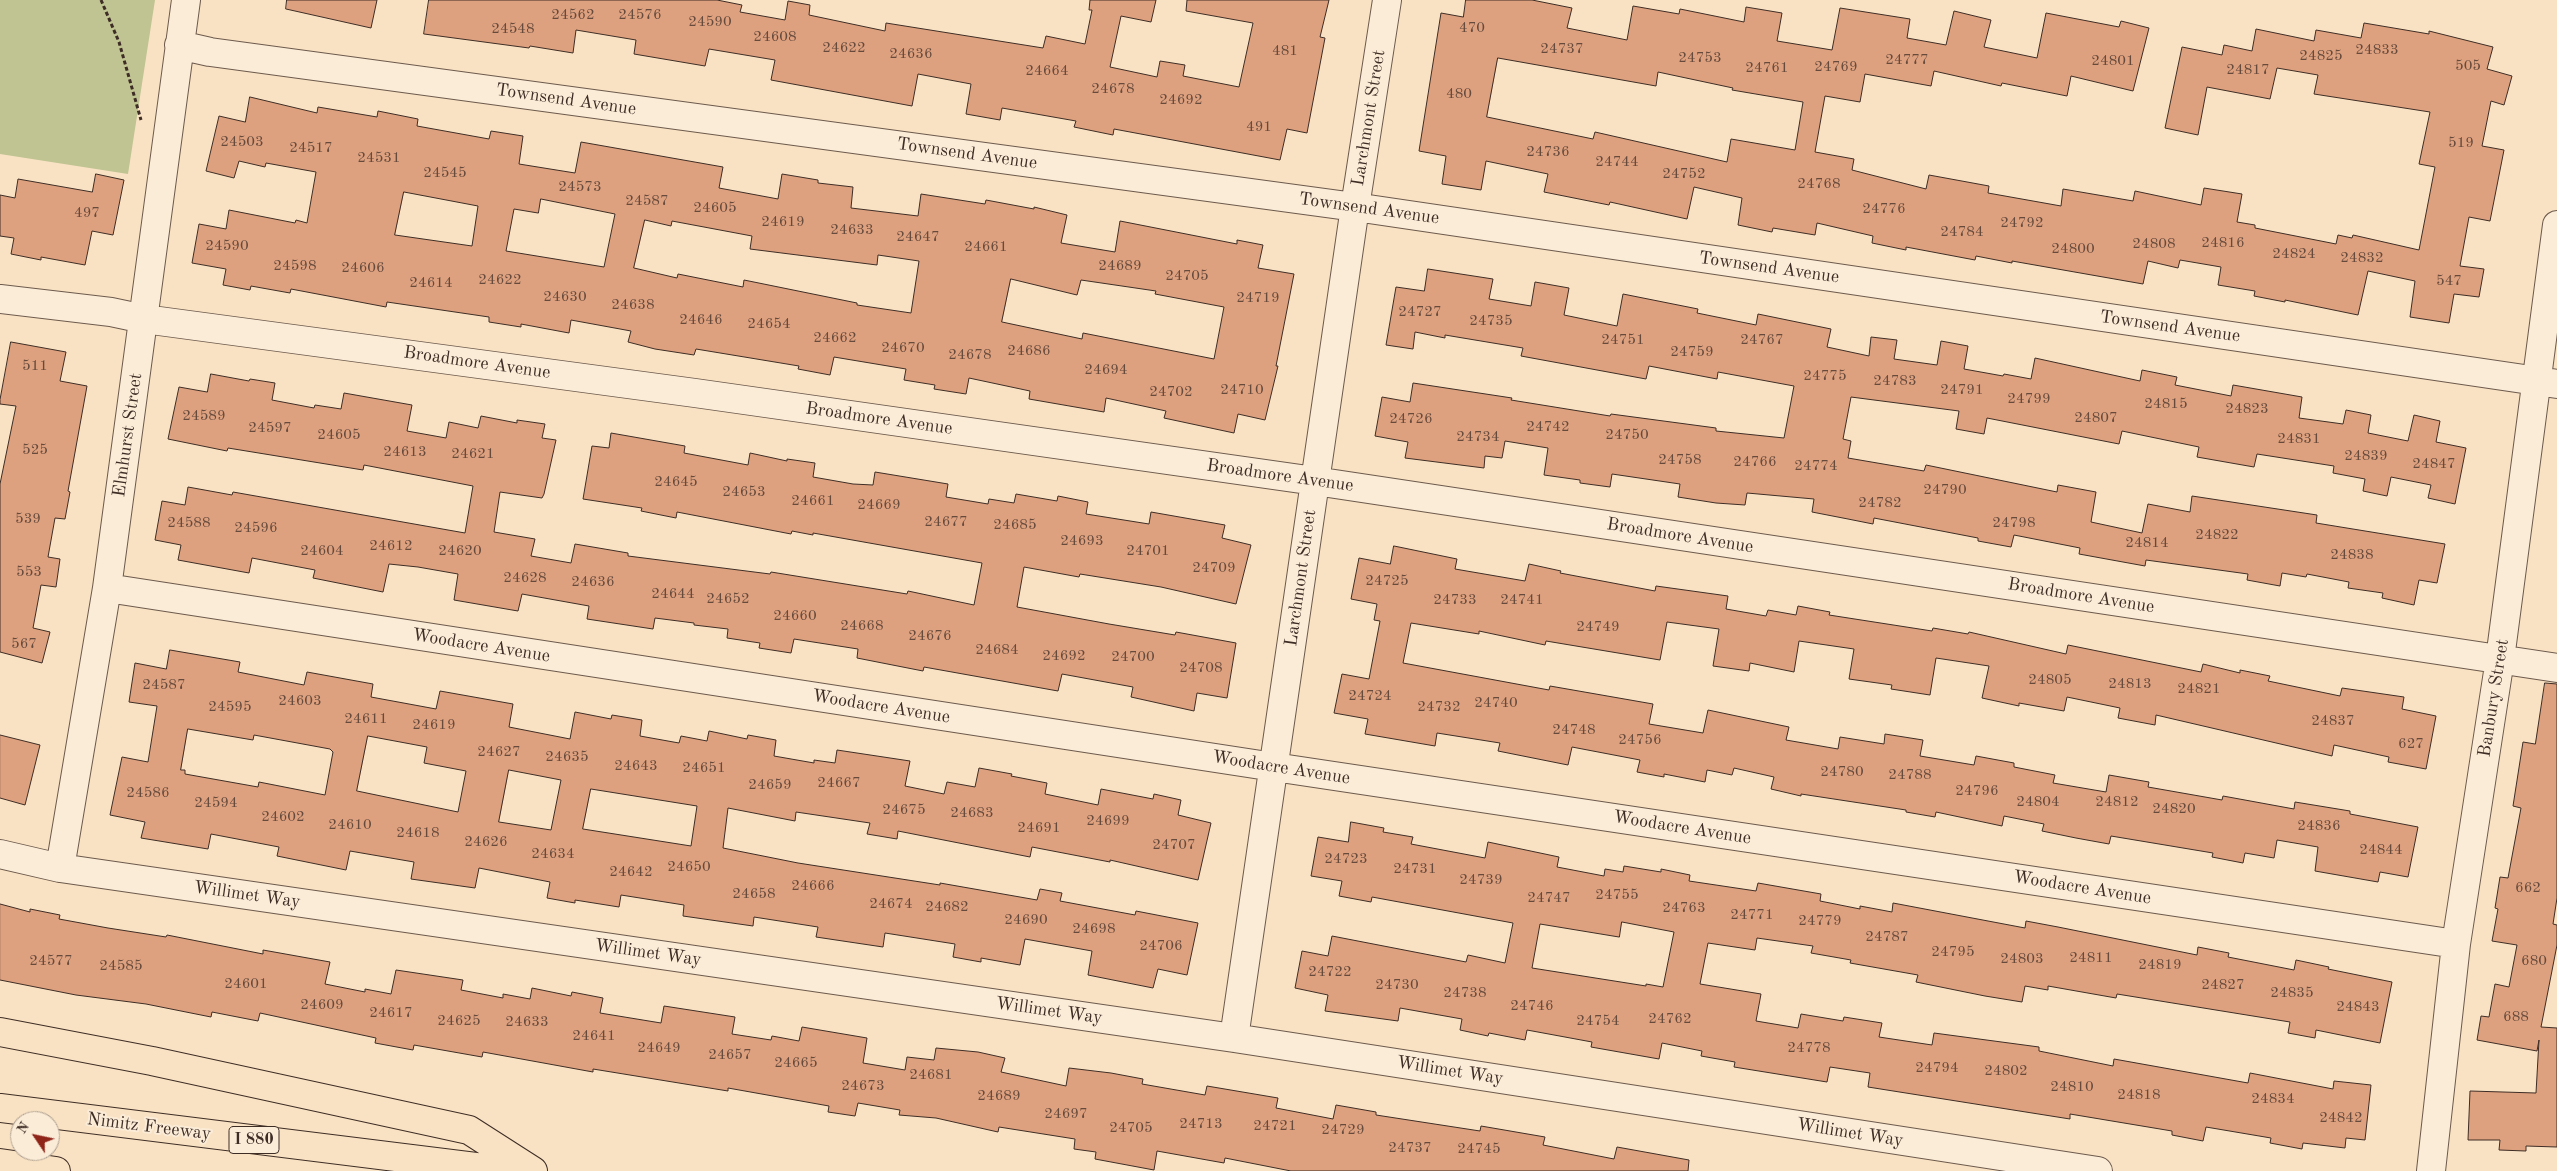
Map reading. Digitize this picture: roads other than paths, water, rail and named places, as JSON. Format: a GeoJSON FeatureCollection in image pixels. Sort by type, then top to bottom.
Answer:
{"type":"FeatureCollection","features":[{"type":"Feature","properties":{"kind":"highway"},"geometry":{"type":"LineString","coordinates":[[0,1032],[152,1061],[469,1130],[533,1171]]}},
{"type":"Feature","properties":{"kind":"highway","name":"Nimitz Freeway"},"geometry":{"type":"LineString","coordinates":[[0,1108],[508,1171]]}},
{"type":"Feature","properties":{"kind":"highway"},"geometry":{"type":"LineString","coordinates":[[0,1164],[56,1171]]}},
{"type":"Feature","properties":{"kind":"street","name":"Elmhurst Street"},"geometry":{"type":"LineString","coordinates":[[60,868],[107,588],[186,0]]}},
{"type":"Feature","properties":{"kind":"street","name":"Larchmont Street"},"geometry":{"type":"LineString","coordinates":[[1234,1038],[1355,206],[1388,0]]}},
{"type":"Feature","properties":{"kind":"street","name":"Townsend Avenue"},"geometry":{"type":"LineString","coordinates":[[179,45],[210,52],[1355,206],[2547,382]]}},
{"type":"Feature","properties":{"kind":"street","name":"Banbury Street"},"geometry":{"type":"LineString","coordinates":[[2431,1171],[2456,944],[2500,659],[2547,382],[2557,225]]}},
{"type":"Feature","properties":{"kind":"street","name":"Broadmore Avenue"},"geometry":{"type":"LineString","coordinates":[[0,298],[675,390],[1315,481],[2557,668]]}},
{"type":"Feature","properties":{"kind":"street","name":"Woodacre Avenue"},"geometry":{"type":"LineString","coordinates":[[107,588],[1274,767],[2456,944]]}},
{"type":"Feature","properties":{"kind":"street","name":"Willimet Way"},"geometry":{"type":"LineString","coordinates":[[0,854],[60,868],[1234,1038],[2098,1171]]}}]}
